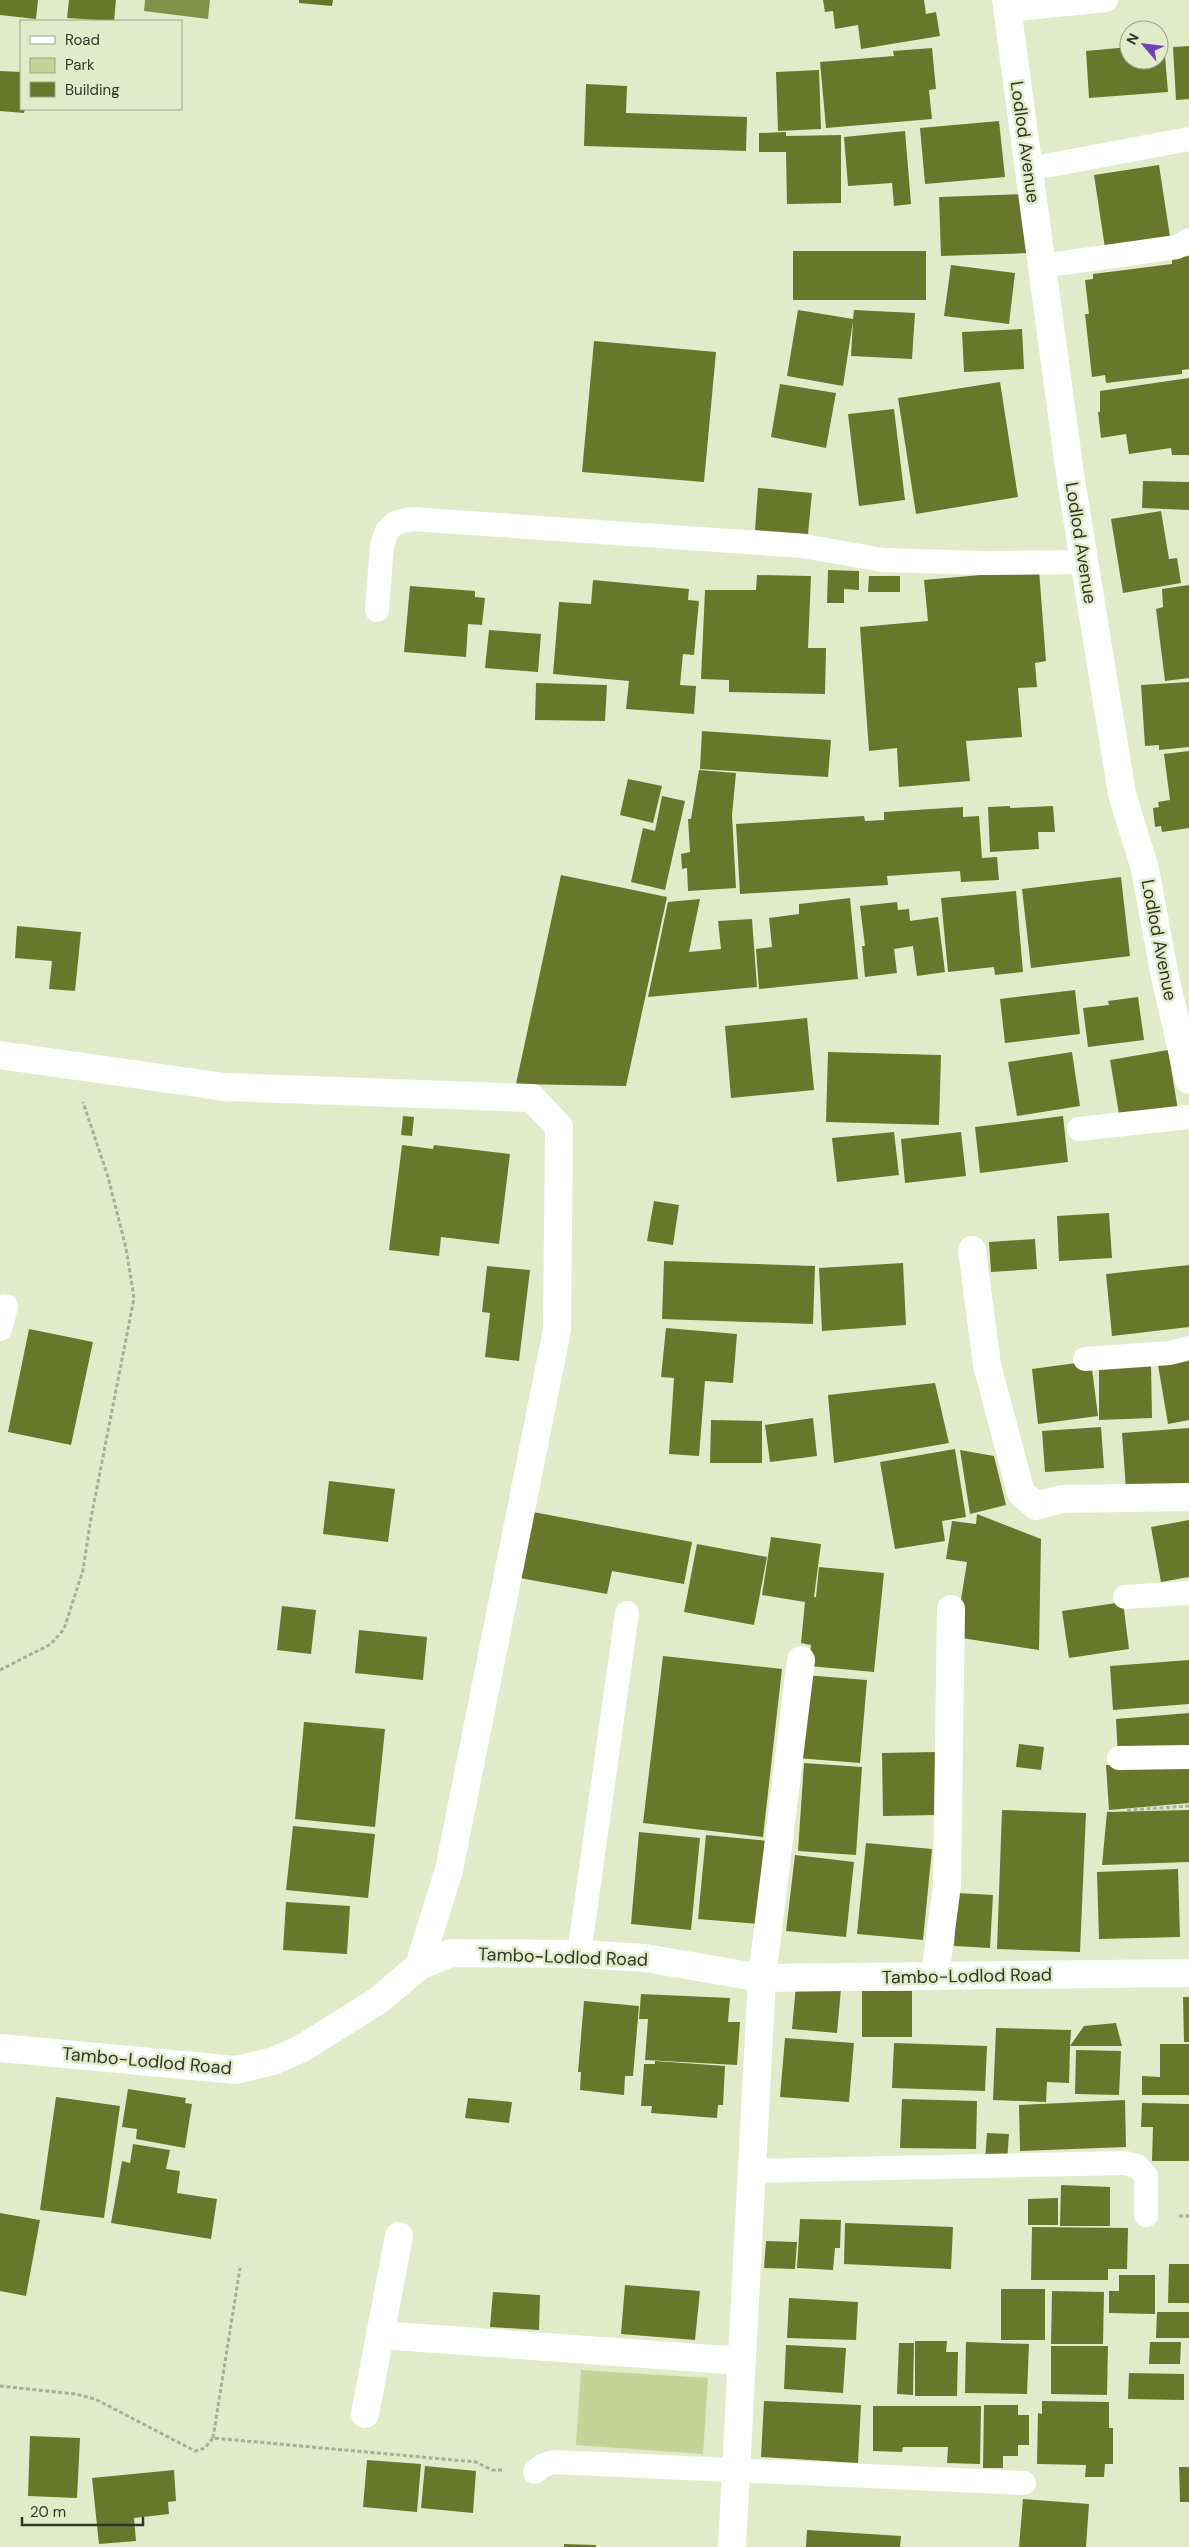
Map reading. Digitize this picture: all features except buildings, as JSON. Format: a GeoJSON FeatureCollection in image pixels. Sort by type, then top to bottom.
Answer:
{"type":"FeatureCollection","features":[{"type":"Feature","properties":{"kind":"street","name":"Lodlod Avenue"},"geometry":{"type":"LineString","coordinates":[[1007,5],[1070,474],[1122,794],[1145,869],[1165,976],[1189,1080]]}},
{"type":"Feature","properties":{"kind":"street"},"geometry":{"type":"LineString","coordinates":[[0,1055],[225,1087],[532,1098],[559,1127],[557,1330],[449,1870],[419,1966]]}},
{"type":"Feature","properties":{"kind":"street"},"geometry":{"type":"LineString","coordinates":[[972,1250],[987,1365],[1020,1493],[1036,1506],[1062,1499],[1189,1498]]}},
{"type":"Feature","properties":{"kind":"street"},"geometry":{"type":"LineString","coordinates":[[935,1976],[946,1884],[950,1609]]}},
{"type":"Feature","properties":{"kind":"street"},"geometry":{"type":"LineString","coordinates":[[732,2547],[762,1978],[801,1660]]}},
{"type":"Feature","properties":{"kind":"street","name":"Tambo-Lodlod Road"},"geometry":{"type":"LineString","coordinates":[[0,2048],[236,2070],[273,2061],[301,2050],[379,2000],[419,1966],[451,1953],[579,1954],[645,1958],[762,1978],[1189,1972]]}},
{"type":"Feature","properties":{"kind":"street"},"geometry":{"type":"LineString","coordinates":[[365,2414],[399,2236]]}},
{"type":"Feature","properties":{"kind":"street"},"geometry":{"type":"LineString","coordinates":[[380,2335],[742,2361]]}},
{"type":"Feature","properties":{"kind":"lane"},"geometry":{"type":"LineString","coordinates":[[1007,5],[1106,0]]}},
{"type":"Feature","properties":{"kind":"lane"},"geometry":{"type":"LineString","coordinates":[[1029,169],[1189,139]]}},
{"type":"Feature","properties":{"kind":"lane"},"geometry":{"type":"LineString","coordinates":[[1042,266],[1177,246],[1189,240]]}},
{"type":"Feature","properties":{"kind":"lane"},"geometry":{"type":"LineString","coordinates":[[377,610],[384,538],[395,522],[411,519],[797,546],[883,560],[984,563],[1084,562]]}},
{"type":"Feature","properties":{"kind":"lane"},"geometry":{"type":"LineString","coordinates":[[1079,1130],[1189,1117]]}},
{"type":"Feature","properties":{"kind":"lane"},"geometry":{"type":"LineString","coordinates":[[0,1329],[6,1306]]}},
{"type":"Feature","properties":{"kind":"lane"},"geometry":{"type":"LineString","coordinates":[[1085,1359],[1170,1352],[1189,1348]]}},
{"type":"Feature","properties":{"kind":"lane"},"geometry":{"type":"LineString","coordinates":[[1125,1597],[1189,1594]]}},
{"type":"Feature","properties":{"kind":"lane"},"geometry":{"type":"LineString","coordinates":[[579,1954],[627,1612]]}},
{"type":"Feature","properties":{"kind":"lane"},"geometry":{"type":"LineString","coordinates":[[1119,1758],[1189,1757]]}},
{"type":"Feature","properties":{"kind":"lane"},"geometry":{"type":"LineString","coordinates":[[752,2171],[1125,2163],[1137,2166],[1146,2176],[1146,2215]]}},
{"type":"Feature","properties":{"kind":"lane"},"geometry":{"type":"LineString","coordinates":[[534,2472],[542,2466],[553,2462],[1024,2483]]}},
{"type":"Feature","properties":{"kind":"path"},"geometry":{"type":"LineString","coordinates":[[0,1670],[51,1644],[64,1629],[84,1570],[91,1518],[134,1298],[126,1248],[108,1177],[71,1065]]}},
{"type":"Feature","properties":{"kind":"path"},"geometry":{"type":"LineString","coordinates":[[1127,1810],[1189,1806]]}},
{"type":"Feature","properties":{"kind":"path"},"geometry":{"type":"LineString","coordinates":[[0,2386],[75,2394],[95,2399],[196,2451],[205,2448],[213,2438],[240,2268]]}},
{"type":"Feature","properties":{"kind":"path"},"geometry":{"type":"LineString","coordinates":[[213,2438],[476,2462],[492,2470],[534,2472]]}},
{"type":"Feature","properties":{"kind":"green space"},"geometry":{"type":"Polygon","coordinates":[[[581,2370],[708,2378],[703,2454],[576,2445],[581,2370]]]}},
{"type":"Feature","properties":{"kind":"shaded area"},"geometry":{"type":"Polygon","coordinates":[[[145,0],[210,0],[208,19],[144,11],[145,0]]]}}]}
